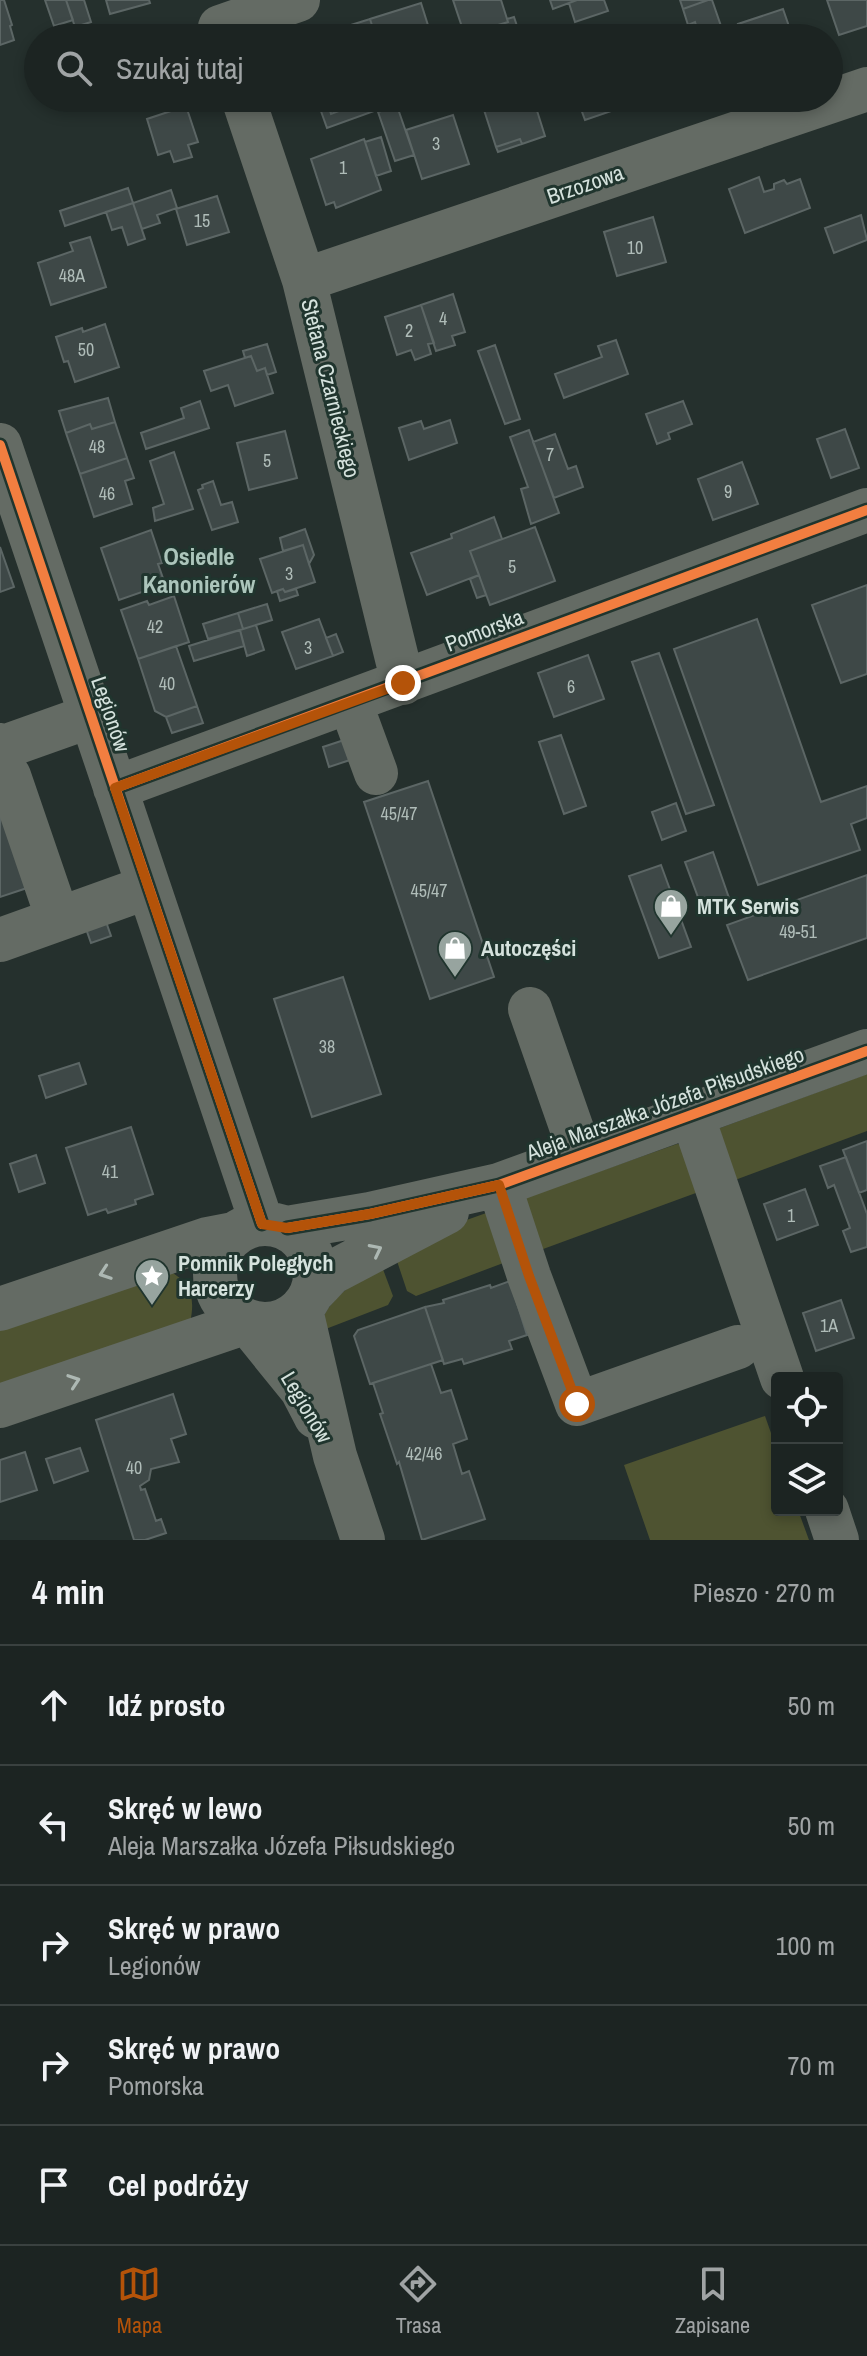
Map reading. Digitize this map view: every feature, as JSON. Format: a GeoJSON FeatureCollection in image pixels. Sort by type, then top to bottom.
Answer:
{"type":"FeatureCollection","features":[{"type":"Feature","properties":{"kind":"street"},"geometry":{"type":"LineString","coordinates":[[218,22],[298,0]]}},
{"type":"Feature","properties":{"kind":"street","name":"Brzozowa"},"geometry":{"type":"LineString","coordinates":[[843,97],[867,89]]}},
{"type":"Feature","properties":{"kind":"street","name":"Stefana Czarnieckiego"},"geometry":{"type":"LineString","coordinates":[[248,112],[304,280],[403,683]]}},
{"type":"Feature","properties":{"kind":"street","name":"Brzozowa"},"geometry":{"type":"LineString","coordinates":[[304,280],[799,112]]}},
{"type":"Feature","properties":{"kind":"street","name":"Legionów"},"geometry":{"type":"LineString","coordinates":[[0,445],[261,1229]]}},
{"type":"Feature","properties":{"kind":"street","name":"Pomorska"},"geometry":{"type":"LineString","coordinates":[[115,788],[867,510]]}},
{"type":"Feature","properties":{"kind":"street"},"geometry":{"type":"LineString","coordinates":[[350,702],[376,773]]}},
{"type":"Feature","properties":{"kind":"street"},"geometry":{"type":"LineString","coordinates":[[58,919],[1,748],[91,716]]}},
{"type":"Feature","properties":{"kind":"street"},"geometry":{"type":"LineString","coordinates":[[0,940],[148,887]]}},
{"type":"Feature","properties":{"kind":"street"},"geometry":{"type":"LineString","coordinates":[[530,1009],[581,1155]]}},
{"type":"Feature","properties":{"kind":"street","name":"Aleja Marszałka Józefa Piłsudskiego"},"geometry":{"type":"LineString","coordinates":[[0,1309],[207,1239],[370,1214],[499,1185],[867,1051]]}},
{"type":"Feature","properties":{"kind":"street"},"geometry":{"type":"LineString","coordinates":[[692,1115],[780,1372]]}},
{"type":"Feature","properties":{"kind":"street"},"geometry":{"type":"LineString","coordinates":[[499,1185],[577,1404],[738,1347]]}},
{"type":"Feature","properties":{"kind":"street","name":"Aleja Marszałka Józefa Piłsudskiego"},"geometry":{"type":"LineString","coordinates":[[307,1302],[331,1273],[499,1185]]}},
{"type":"Feature","properties":{"kind":"street"},"geometry":{"type":"LineString","coordinates":[[261,1229],[303,1240],[313,1256],[316,1275],[307,1302],[285,1321],[267,1325],[247,1322],[229,1310],[217,1292],[214,1271],[220,1250],[261,1229]]}},
{"type":"Feature","properties":{"kind":"street","name":"Legionów"},"geometry":{"type":"LineString","coordinates":[[307,1302],[335,1456]]}},
{"type":"Feature","properties":{"kind":"street"},"geometry":{"type":"LineString","coordinates":[[0,1406],[247,1322]]}},
{"type":"Feature","properties":{"kind":"street","name":"Legionów"},"geometry":{"type":"LineString","coordinates":[[247,1322],[302,1390],[335,1456],[363,1540]]}},
{"type":"Feature","properties":{"kind":"street"},"geometry":{"type":"LineString","coordinates":[[829,1516],[837,1540]]}},
{"type":"Feature","properties":{"kind":"green space"},"geometry":{"type":"Polygon","coordinates":[[[867,1074],[867,1131],[727,1183],[714,1134],[720,1128],[867,1074]]]}},
{"type":"Feature","properties":{"kind":"green space"},"geometry":{"type":"Polygon","coordinates":[[[677,1144],[685,1145],[704,1190],[535,1252],[524,1198],[677,1144]]]}},
{"type":"Feature","properties":{"kind":"green space"},"geometry":{"type":"Polygon","coordinates":[[[489,1212],[511,1260],[416,1296],[407,1291],[395,1255],[461,1222],[489,1212]]]}},
{"type":"Feature","properties":{"kind":"green space"},"geometry":{"type":"Polygon","coordinates":[[[381,1264],[393,1296],[388,1305],[318,1332],[334,1301],[381,1264]]]}},
{"type":"Feature","properties":{"kind":"green space"},"geometry":{"type":"Polygon","coordinates":[[[166,1269],[181,1279],[189,1290],[192,1305],[190,1323],[0,1397],[0,1318],[166,1269]]]}},
{"type":"Feature","properties":{"kind":"green space"},"geometry":{"type":"Polygon","coordinates":[[[765,1416],[771,1433],[771,1516],[800,1516],[809,1540],[650,1540],[624,1465],[765,1416]]]}},
{"type":"Feature","properties":{"kind":"building"},"geometry":{"type":"Polygon","coordinates":[[[0,0],[4,0],[14,40],[0,45],[0,0]]]}},
{"type":"Feature","properties":{"kind":"building"},"geometry":{"type":"Polygon","coordinates":[[[45,0],[66,0],[73,20],[53,24],[45,0]]]}},
{"type":"Feature","properties":{"kind":"building"},"geometry":{"type":"Polygon","coordinates":[[[66,0],[84,0],[91,22],[74,24],[66,0]]]}},
{"type":"Feature","properties":{"kind":"building"},"geometry":{"type":"Polygon","coordinates":[[[106,0],[149,0],[150,3],[110,14],[106,0]]]}},
{"type":"Feature","properties":{"kind":"building"},"geometry":{"type":"Polygon","coordinates":[[[453,0],[501,0],[508,22],[502,24],[461,24],[453,0]]]}},
{"type":"Feature","properties":{"kind":"building"},"geometry":{"type":"Polygon","coordinates":[[[550,0],[577,0],[553,9],[550,0]]]}},
{"type":"Feature","properties":{"kind":"building"},"geometry":{"type":"Polygon","coordinates":[[[604,0],[608,11],[575,22],[569,3],[604,0]]]}},
{"type":"Feature","properties":{"kind":"building"},"geometry":{"type":"Polygon","coordinates":[[[680,0],[708,0],[683,9],[680,0]]]}},
{"type":"Feature","properties":{"kind":"building"},"geometry":{"type":"Polygon","coordinates":[[[712,0],[720,24],[688,24],[683,9],[712,0]]]}},
{"type":"Feature","properties":{"kind":"building"},"geometry":{"type":"Polygon","coordinates":[[[827,0],[867,0],[867,26],[843,34],[843,24],[835,24],[827,0]]]}},
{"type":"Feature","properties":{"kind":"building"},"geometry":{"type":"Polygon","coordinates":[[[421,3],[428,24],[372,24],[370,19],[421,3]]]}},
{"type":"Feature","properties":{"kind":"building"},"geometry":{"type":"Polygon","coordinates":[[[783,9],[788,24],[738,24],[783,9]]]}},
{"type":"Feature","properties":{"kind":"building"},"geometry":{"type":"Polygon","coordinates":[[[514,17],[516,24],[501,24],[508,22],[507,19],[514,17]]]}},
{"type":"Feature","properties":{"kind":"building"},"geometry":{"type":"Polygon","coordinates":[[[370,19],[372,24],[354,24],[370,19]]]}},
{"type":"Feature","properties":{"kind":"building"},"geometry":{"type":"Polygon","coordinates":[[[168,112],[188,112],[198,142],[188,145],[192,157],[174,162],[170,151],[158,155],[147,119],[168,112]]]}},
{"type":"Feature","properties":{"kind":"building"},"geometry":{"type":"Polygon","coordinates":[[[321,112],[371,112],[327,128],[321,112]]]}},
{"type":"Feature","properties":{"kind":"building"},"geometry":{"type":"Polygon","coordinates":[[[378,112],[399,112],[414,155],[395,161],[378,112]]]}},
{"type":"Feature","properties":{"kind":"building"},"geometry":{"type":"Polygon","coordinates":[[[485,112],[537,112],[545,136],[522,144],[520,139],[496,147],[485,112]]]}},
{"type":"Feature","properties":{"kind":"building"},"geometry":{"type":"Polygon","coordinates":[[[582,112],[608,112],[585,120],[582,112]]]}},
{"type":"Feature","properties":{"kind":"building"},"geometry":{"type":"Polygon","coordinates":[[[453,115],[469,164],[422,179],[406,130],[453,115]]]}},
{"type":"Feature","properties":{"kind":"building"},"geometry":{"type":"Polygon","coordinates":[[[381,137],[391,171],[376,176],[365,142],[381,137]]]}},
{"type":"Feature","properties":{"kind":"building"},"geometry":{"type":"Polygon","coordinates":[[[364,139],[381,190],[336,208],[334,202],[326,205],[311,159],[364,139]]]}},
{"type":"Feature","properties":{"kind":"building"},"geometry":{"type":"Polygon","coordinates":[[[520,139],[522,144],[498,152],[496,147],[520,139]]]}},
{"type":"Feature","properties":{"kind":"building"},"geometry":{"type":"Polygon","coordinates":[[[759,177],[764,192],[774,189],[774,184],[784,180],[787,184],[800,179],[810,208],[745,233],[729,189],[759,177]]]}},
{"type":"Feature","properties":{"kind":"building"},"geometry":{"type":"Polygon","coordinates":[[[128,188],[133,203],[65,226],[60,211],[128,188]]]}},
{"type":"Feature","properties":{"kind":"building"},"geometry":{"type":"Polygon","coordinates":[[[171,190],[177,208],[157,215],[160,223],[142,229],[133,203],[171,190]]]}},
{"type":"Feature","properties":{"kind":"building"},"geometry":{"type":"Polygon","coordinates":[[[217,196],[229,232],[187,245],[176,209],[217,196]]]}},
{"type":"Feature","properties":{"kind":"building"},"geometry":{"type":"Polygon","coordinates":[[[133,203],[145,239],[128,245],[122,227],[112,230],[106,212],[133,203]]]}},
{"type":"Feature","properties":{"kind":"building"},"geometry":{"type":"Polygon","coordinates":[[[861,215],[867,240],[834,253],[825,228],[861,215]]]}},
{"type":"Feature","properties":{"kind":"building"},"geometry":{"type":"Polygon","coordinates":[[[653,217],[666,262],[617,276],[604,232],[653,217]]]}},
{"type":"Feature","properties":{"kind":"building"},"geometry":{"type":"Polygon","coordinates":[[[90,237],[106,287],[51,305],[38,263],[73,251],[70,243],[90,237]]]}},
{"type":"Feature","properties":{"kind":"building"},"geometry":{"type":"Polygon","coordinates":[[[453,294],[465,332],[452,336],[455,345],[436,351],[421,305],[453,294]]]}},
{"type":"Feature","properties":{"kind":"building"},"geometry":{"type":"Polygon","coordinates":[[[421,305],[434,343],[428,344],[431,354],[415,360],[411,350],[397,355],[385,317],[421,305]]]}},
{"type":"Feature","properties":{"kind":"building"},"geometry":{"type":"Polygon","coordinates":[[[105,324],[119,367],[75,382],[56,337],[105,324]]]}},
{"type":"Feature","properties":{"kind":"building"},"geometry":{"type":"Polygon","coordinates":[[[616,340],[628,374],[564,398],[555,374],[602,357],[598,346],[616,340]]]}},
{"type":"Feature","properties":{"kind":"building"},"geometry":{"type":"Polygon","coordinates":[[[267,344],[276,372],[267,375],[265,368],[257,371],[251,356],[245,358],[243,351],[267,344]]]}},
{"type":"Feature","properties":{"kind":"building"},"geometry":{"type":"Polygon","coordinates":[[[495,345],[520,419],[505,424],[478,351],[495,345]]]}},
{"type":"Feature","properties":{"kind":"building"},"geometry":{"type":"Polygon","coordinates":[[[251,356],[257,371],[265,368],[273,393],[235,406],[228,385],[211,391],[204,371],[251,356]]]}},
{"type":"Feature","properties":{"kind":"building"},"geometry":{"type":"Polygon","coordinates":[[[108,398],[115,422],[92,429],[90,424],[66,433],[59,411],[108,398]]]}},
{"type":"Feature","properties":{"kind":"building"},"geometry":{"type":"Polygon","coordinates":[[[200,401],[209,428],[146,449],[141,433],[184,418],[181,408],[200,401]]]}},
{"type":"Feature","properties":{"kind":"building"},"geometry":{"type":"Polygon","coordinates":[[[683,401],[692,424],[668,433],[670,439],[657,444],[646,414],[683,401]]]}},
{"type":"Feature","properties":{"kind":"building"},"geometry":{"type":"Polygon","coordinates":[[[450,420],[457,443],[409,460],[399,428],[421,421],[424,429],[450,420]]]}},
{"type":"Feature","properties":{"kind":"building"},"geometry":{"type":"Polygon","coordinates":[[[115,422],[127,458],[80,474],[66,433],[90,424],[92,429],[115,422]]]}},
{"type":"Feature","properties":{"kind":"building"},"geometry":{"type":"Polygon","coordinates":[[[845,429],[859,468],[831,478],[817,439],[845,429]]]}},
{"type":"Feature","properties":{"kind":"building"},"geometry":{"type":"Polygon","coordinates":[[[529,430],[559,513],[531,524],[521,489],[528,487],[510,437],[529,430]]]}},
{"type":"Feature","properties":{"kind":"building"},"geometry":{"type":"Polygon","coordinates":[[[285,431],[297,478],[249,490],[237,443],[285,431]]]}},
{"type":"Feature","properties":{"kind":"building"},"geometry":{"type":"Polygon","coordinates":[[[555,434],[568,469],[576,466],[583,487],[554,498],[533,442],[555,434]]]}},
{"type":"Feature","properties":{"kind":"building"},"geometry":{"type":"Polygon","coordinates":[[[174,452],[193,509],[155,521],[153,508],[164,504],[150,461],[174,452]]]}},
{"type":"Feature","properties":{"kind":"building"},"geometry":{"type":"Polygon","coordinates":[[[127,458],[134,478],[125,481],[132,504],[94,517],[80,474],[127,458]]]}},
{"type":"Feature","properties":{"kind":"building"},"geometry":{"type":"Polygon","coordinates":[[[742,462],[758,504],[713,520],[698,479],[742,462]]]}},
{"type":"Feature","properties":{"kind":"building"},"geometry":{"type":"Polygon","coordinates":[[[213,481],[221,505],[232,502],[238,522],[212,530],[198,490],[213,481]]]}},
{"type":"Feature","properties":{"kind":"building"},"geometry":{"type":"Polygon","coordinates":[[[494,517],[502,539],[470,551],[479,575],[427,595],[411,553],[452,538],[451,534],[494,517]]]}},
{"type":"Feature","properties":{"kind":"building"},"geometry":{"type":"Polygon","coordinates":[[[535,527],[555,581],[490,605],[470,551],[535,527]]]}},
{"type":"Feature","properties":{"kind":"building"},"geometry":{"type":"Polygon","coordinates":[[[305,529],[314,555],[309,564],[303,545],[283,551],[280,538],[305,529]]]}},
{"type":"Feature","properties":{"kind":"building"},"geometry":{"type":"Polygon","coordinates":[[[151,530],[165,584],[119,600],[101,548],[151,530]]]}},
{"type":"Feature","properties":{"kind":"building"},"geometry":{"type":"Polygon","coordinates":[[[303,545],[315,582],[272,593],[260,559],[303,545]]]}},
{"type":"Feature","properties":{"kind":"building"},"geometry":{"type":"Polygon","coordinates":[[[0,547],[14,587],[0,592],[0,547]]]}},
{"type":"Feature","properties":{"kind":"building"},"geometry":{"type":"Polygon","coordinates":[[[479,575],[486,595],[477,598],[470,579],[479,575]]]}},
{"type":"Feature","properties":{"kind":"building"},"geometry":{"type":"Polygon","coordinates":[[[867,585],[867,674],[841,683],[812,605],[867,585]]]}},
{"type":"Feature","properties":{"kind":"building"},"geometry":{"type":"Polygon","coordinates":[[[283,589],[285,592],[296,589],[298,595],[280,601],[277,591],[283,589]]]}},
{"type":"Feature","properties":{"kind":"building"},"geometry":{"type":"Polygon","coordinates":[[[174,596],[189,642],[138,659],[121,610],[174,596]]]}},
{"type":"Feature","properties":{"kind":"building"},"geometry":{"type":"Polygon","coordinates":[[[267,604],[272,620],[243,629],[238,613],[267,604]]]}},
{"type":"Feature","properties":{"kind":"building"},"geometry":{"type":"Polygon","coordinates":[[[238,613],[243,629],[208,639],[203,624],[238,613]]]}},
{"type":"Feature","properties":{"kind":"building"},"geometry":{"type":"Polygon","coordinates":[[[319,619],[333,656],[296,669],[282,632],[319,619]]]}},
{"type":"Feature","properties":{"kind":"building"},"geometry":{"type":"Polygon","coordinates":[[[757,619],[821,802],[867,786],[867,818],[851,824],[860,850],[758,885],[674,649],[757,619]]]}},
{"type":"Feature","properties":{"kind":"building"},"geometry":{"type":"Polygon","coordinates":[[[256,625],[264,650],[247,656],[240,630],[256,625]]]}},
{"type":"Feature","properties":{"kind":"building"},"geometry":{"type":"Polygon","coordinates":[[[240,630],[244,646],[194,661],[189,646],[240,630]]]}},
{"type":"Feature","properties":{"kind":"building"},"geometry":{"type":"Polygon","coordinates":[[[336,634],[343,652],[333,656],[326,638],[336,634]]]}},
{"type":"Feature","properties":{"kind":"building"},"geometry":{"type":"Polygon","coordinates":[[[176,646],[197,706],[166,717],[155,711],[138,659],[176,646]]]}},
{"type":"Feature","properties":{"kind":"building"},"geometry":{"type":"Polygon","coordinates":[[[659,653],[714,805],[686,814],[632,662],[659,653]]]}},
{"type":"Feature","properties":{"kind":"building"},"geometry":{"type":"Polygon","coordinates":[[[588,655],[604,699],[554,717],[538,673],[588,655]]]}},
{"type":"Feature","properties":{"kind":"building"},"geometry":{"type":"Polygon","coordinates":[[[197,706],[203,723],[172,733],[166,717],[197,706]]]}},
{"type":"Feature","properties":{"kind":"building"},"geometry":{"type":"Polygon","coordinates":[[[561,735],[586,806],[564,814],[539,742],[561,735]]]}},
{"type":"Feature","properties":{"kind":"building"},"geometry":{"type":"Polygon","coordinates":[[[347,739],[353,759],[329,767],[323,747],[347,739]]]}},
{"type":"Feature","properties":{"kind":"building"},"geometry":{"type":"Polygon","coordinates":[[[428,781],[494,977],[430,999],[364,802],[428,781]]]}},
{"type":"Feature","properties":{"kind":"building"},"geometry":{"type":"Polygon","coordinates":[[[676,803],[686,831],[662,840],[652,812],[676,803]]]}},
{"type":"Feature","properties":{"kind":"building"},"geometry":{"type":"Polygon","coordinates":[[[0,806],[27,888],[0,897],[0,806]]]}},
{"type":"Feature","properties":{"kind":"building"},"geometry":{"type":"Polygon","coordinates":[[[713,852],[729,898],[702,908],[685,862],[713,852]]]}},
{"type":"Feature","properties":{"kind":"building"},"geometry":{"type":"Polygon","coordinates":[[[661,865],[691,947],[659,958],[629,876],[661,865]]]}},
{"type":"Feature","properties":{"kind":"building"},"geometry":{"type":"Polygon","coordinates":[[[867,875],[867,938],[748,980],[727,925],[867,875]]]}},
{"type":"Feature","properties":{"kind":"building"},"geometry":{"type":"Polygon","coordinates":[[[104,916],[111,936],[91,943],[84,923],[104,916]]]}},
{"type":"Feature","properties":{"kind":"building"},"geometry":{"type":"Polygon","coordinates":[[[343,977],[381,1094],[312,1117],[274,999],[343,977]]]}},
{"type":"Feature","properties":{"kind":"building"},"geometry":{"type":"Polygon","coordinates":[[[79,1063],[86,1084],[46,1098],[39,1076],[79,1063]]]}},
{"type":"Feature","properties":{"kind":"building"},"geometry":{"type":"Polygon","coordinates":[[[131,1127],[153,1194],[135,1200],[136,1204],[108,1213],[106,1209],[88,1215],[66,1148],[131,1127]]]}},
{"type":"Feature","properties":{"kind":"building"},"geometry":{"type":"Polygon","coordinates":[[[867,1141],[867,1190],[859,1193],[843,1150],[867,1141]]]}},
{"type":"Feature","properties":{"kind":"building"},"geometry":{"type":"Polygon","coordinates":[[[36,1155],[45,1183],[19,1192],[10,1164],[36,1155]]]}},
{"type":"Feature","properties":{"kind":"building"},"geometry":{"type":"Polygon","coordinates":[[[846,1157],[867,1214],[867,1247],[851,1252],[843,1231],[850,1228],[834,1185],[828,1188],[820,1166],[846,1157]]]}},
{"type":"Feature","properties":{"kind":"building"},"geometry":{"type":"Polygon","coordinates":[[[805,1189],[818,1225],[777,1240],[764,1204],[805,1189]]]}},
{"type":"Feature","properties":{"kind":"building"},"geometry":{"type":"Polygon","coordinates":[[[510,1281],[527,1335],[509,1341],[512,1349],[464,1364],[462,1359],[444,1364],[425,1307],[510,1281]]]}},
{"type":"Feature","properties":{"kind":"building"},"geometry":{"type":"Polygon","coordinates":[[[841,1300],[854,1338],[816,1351],[803,1313],[841,1300]]]}},
{"type":"Feature","properties":{"kind":"building"},"geometry":{"type":"Polygon","coordinates":[[[425,1307],[443,1360],[370,1384],[354,1336],[358,1330],[425,1307]]]}},
{"type":"Feature","properties":{"kind":"building"},"geometry":{"type":"Polygon","coordinates":[[[431,1364],[441,1393],[451,1390],[467,1439],[453,1444],[462,1474],[469,1471],[485,1519],[422,1540],[399,1462],[397,1464],[380,1414],[383,1413],[373,1383],[431,1364]]]}},
{"type":"Feature","properties":{"kind":"building"},"geometry":{"type":"Polygon","coordinates":[[[173,1394],[186,1434],[171,1439],[179,1462],[151,1469],[149,1480],[140,1486],[141,1490],[145,1489],[156,1521],[161,1519],[166,1533],[134,1540],[96,1420],[173,1394]]]}},
{"type":"Feature","properties":{"kind":"building"},"geometry":{"type":"Polygon","coordinates":[[[80,1448],[88,1471],[54,1483],[46,1459],[80,1448]]]}},
{"type":"Feature","properties":{"kind":"building"},"geometry":{"type":"Polygon","coordinates":[[[25,1452],[37,1490],[0,1502],[0,1460],[25,1452]]]}},
{"type":"Feature","properties":{"kind":"cycle path"},"geometry":{"type":"LineString","coordinates":[[0,445],[262,1224]]}},
{"type":"Feature","properties":{"kind":"cycle path"},"geometry":{"type":"LineString","coordinates":[[115,788],[867,510]]}},
{"type":"Feature","properties":{"kind":"cycle path"},"geometry":{"type":"LineString","coordinates":[[287,1228],[370,1214],[499,1185],[867,1051]]}},
{"type":"Feature","properties":{"kind":"place","name":"MTK Serwis"},"geometry":{"type":"Point","coordinates":[671,937]}},
{"type":"Feature","properties":{"kind":"place","name":"Autoczęści"},"geometry":{"type":"Point","coordinates":[455,979]}},
{"type":"Feature","properties":{"kind":"place","name":"Pomnik Poległych Harcerzy"},"geometry":{"type":"Point","coordinates":[152,1307]}},
{"type":"Feature","properties":{"kind":"district","name":"Osiedle Kanonierów"},"geometry":{"type":"Point","coordinates":[199,570]}},
{"type":"Feature","properties":{"kind":"route"},"geometry":{"type":"LineString","coordinates":[[403,683],[115,788],[262,1224],[287,1228],[370,1214],[499,1185],[577,1404]]}}]}
